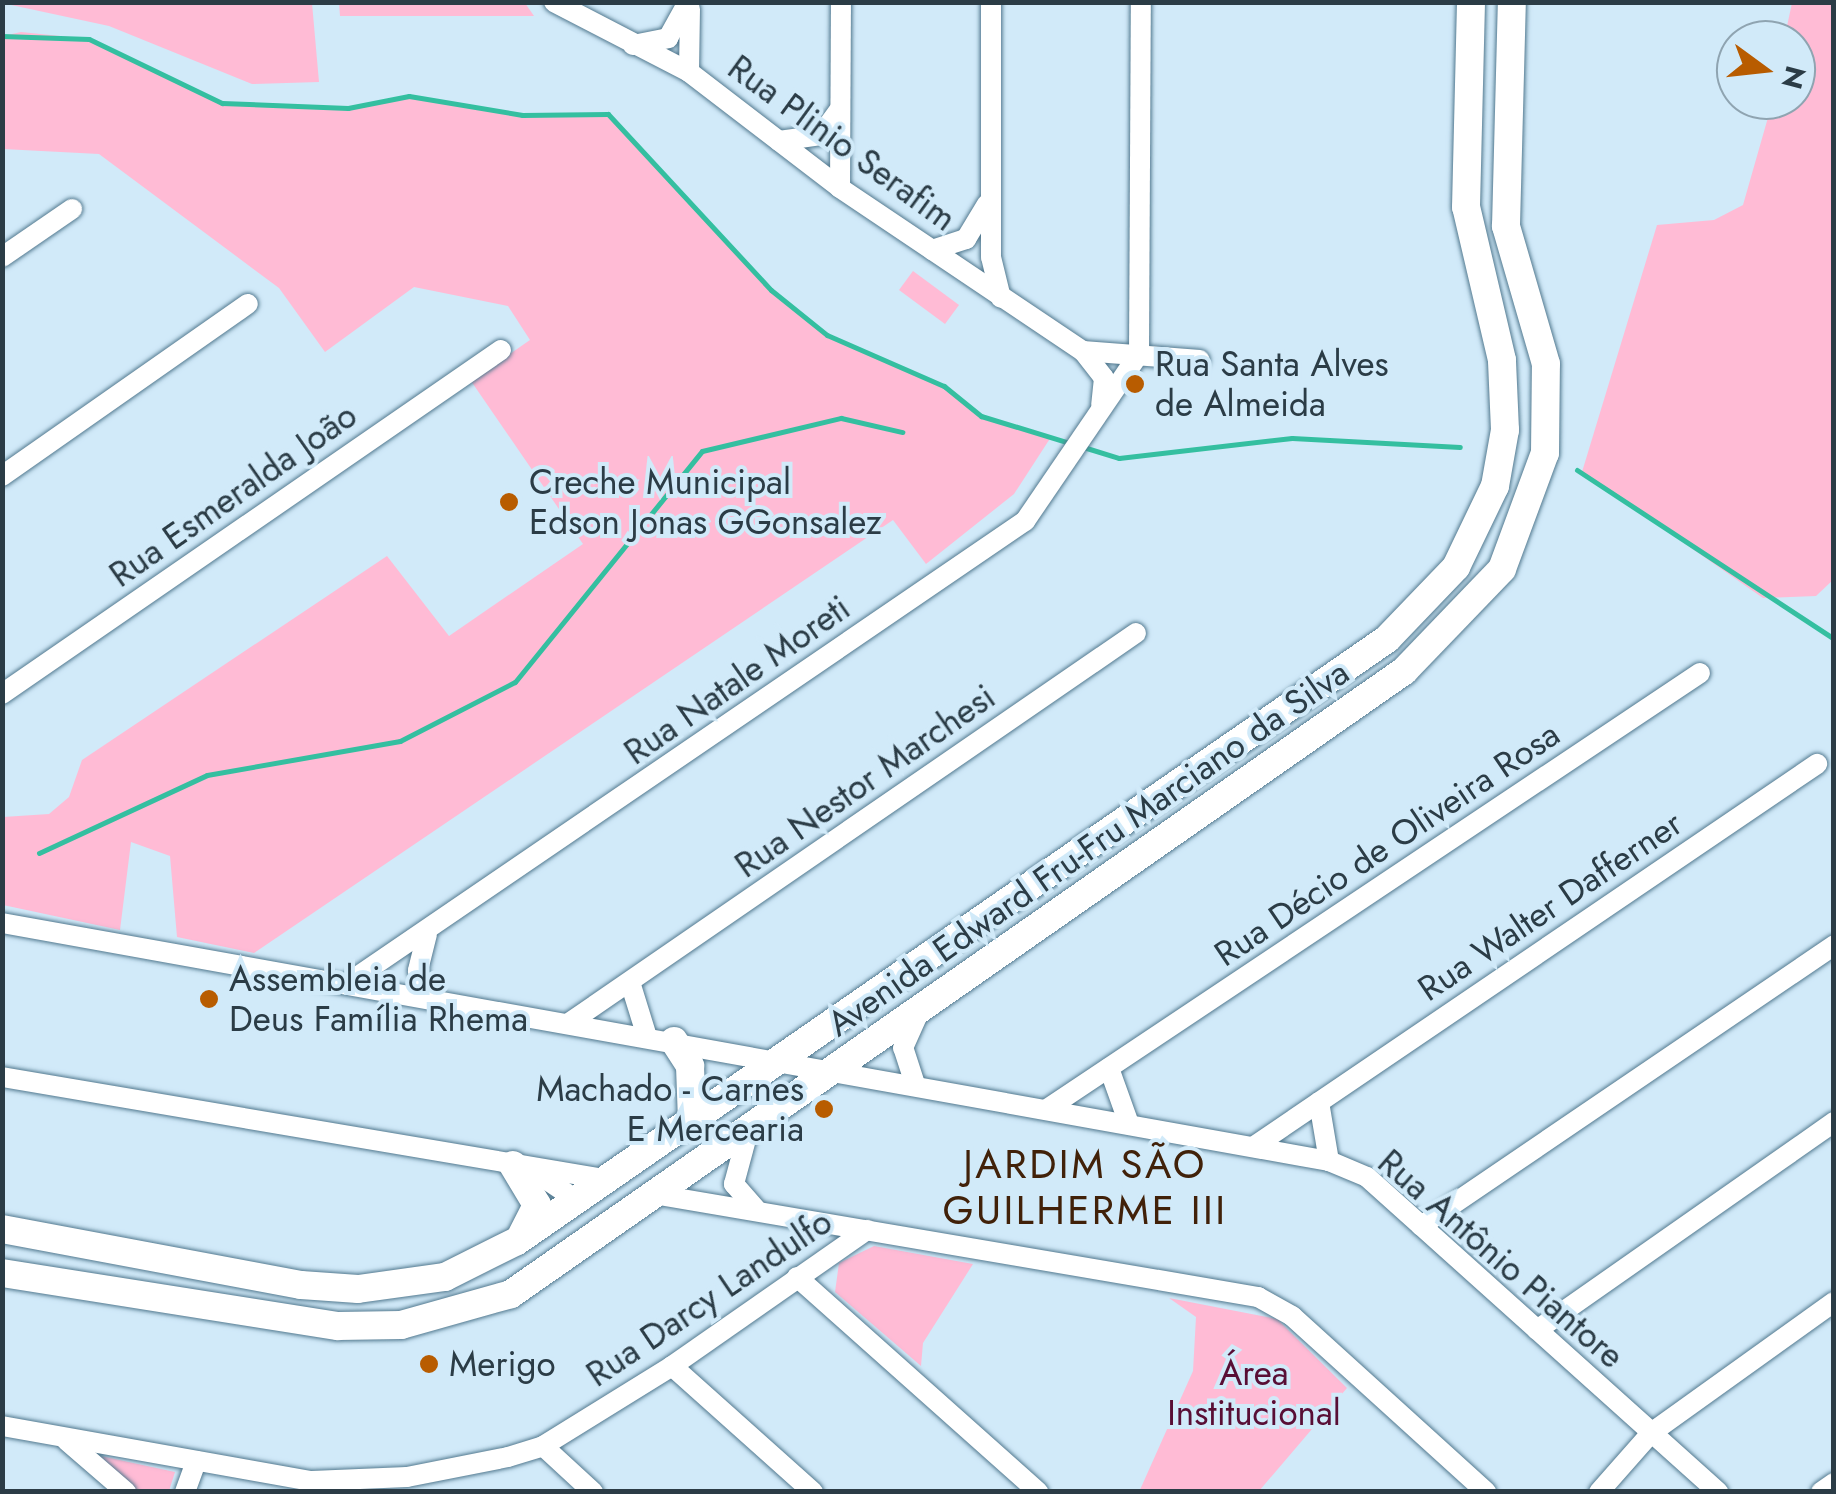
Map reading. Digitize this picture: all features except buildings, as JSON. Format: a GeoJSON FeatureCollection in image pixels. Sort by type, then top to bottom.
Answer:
{"type":"FeatureCollection","features":[{"type":"Feature","properties":{"kind":"main road","name":"Avenida Edward Fru-Fru Marciano da Silva"},"geometry":{"type":"LineString","coordinates":[[2,1229],[358,1289],[444,1277],[517,1241],[1387,639],[1456,567],[1495,486],[1504,378],[1466,207],[1471,2]]}},
{"type":"Feature","properties":{"kind":"main road","name":"Avenida Edward Fru-Fru Marciano da Silva"},"geometry":{"type":"LineString","coordinates":[[2,1273],[244,1316],[401,1325],[512,1294],[918,1015],[1404,671],[1482,596],[1536,492],[1546,364],[1506,226],[1512,2]]}},
{"type":"Feature","properties":{"kind":"main road"},"geometry":{"type":"LineString","coordinates":[[660,1039],[690,1066],[692,1120]]}},
{"type":"Feature","properties":{"kind":"main road"},"geometry":{"type":"LineString","coordinates":[[517,1241],[537,1205],[520,1166]]}},
{"type":"Feature","properties":{"kind":"main road"},"geometry":{"type":"LineString","coordinates":[[575,1199],[583,1214],[624,1219],[630,1188],[604,1178]]}},
{"type":"Feature","properties":{"kind":"street"},"geometry":{"type":"LineString","coordinates":[[632,44],[668,38],[689,2]]}},
{"type":"Feature","properties":{"kind":"street"},"geometry":{"type":"LineString","coordinates":[[689,2],[689,72]]}},
{"type":"Feature","properties":{"kind":"street"},"geometry":{"type":"LineString","coordinates":[[840,188],[841,2]]}},
{"type":"Feature","properties":{"kind":"street"},"geometry":{"type":"LineString","coordinates":[[991,2],[992,183],[1001,298]]}},
{"type":"Feature","properties":{"kind":"street"},"geometry":{"type":"LineString","coordinates":[[1096,417],[1139,354],[1142,2]]}},
{"type":"Feature","properties":{"kind":"street","name":"Rua Plinio Serafim"},"geometry":{"type":"LineString","coordinates":[[554,3],[689,72],[840,188],[1083,351],[1200,360]]}},
{"type":"Feature","properties":{"kind":"street"},"geometry":{"type":"LineString","coordinates":[[778,141],[820,135],[840,107]]}},
{"type":"Feature","properties":{"kind":"street"},"geometry":{"type":"LineString","coordinates":[[932,250],[966,238],[992,183]]}},
{"type":"Feature","properties":{"kind":"street"},"geometry":{"type":"LineString","coordinates":[[2,257],[72,209]]}},
{"type":"Feature","properties":{"kind":"street"},"geometry":{"type":"LineString","coordinates":[[2,476],[248,304]]}},
{"type":"Feature","properties":{"kind":"street","name":"Rua Esmeralda João"},"geometry":{"type":"LineString","coordinates":[[2,694],[500,350]]}},
{"type":"Feature","properties":{"kind":"street"},"geometry":{"type":"LineString","coordinates":[[1083,351],[1104,378],[1096,417]]}},
{"type":"Feature","properties":{"kind":"street","name":"Rua Natale Moreti"},"geometry":{"type":"LineString","coordinates":[[348,982],[426,934],[1024,520],[1096,417]]}},
{"type":"Feature","properties":{"kind":"street","name":"Rua Nestor Marchesi"},"geometry":{"type":"LineString","coordinates":[[569,1023],[1136,633]]}},
{"type":"Feature","properties":{"kind":"street","name":"Rua Décio de Oliveira Rosa"},"geometry":{"type":"LineString","coordinates":[[1047,1109],[1700,673]]}},
{"type":"Feature","properties":{"kind":"street","name":"Rua Walter Dafferner"},"geometry":{"type":"LineString","coordinates":[[1253,1147],[1817,764]]}},
{"type":"Feature","properties":{"kind":"street","name":"Rua Antônio Piantore"},"geometry":{"type":"LineString","coordinates":[[2,924],[348,982],[1328,1161],[1367,1177],[1718,1492]]}},
{"type":"Feature","properties":{"kind":"street"},"geometry":{"type":"LineString","coordinates":[[426,934],[418,971],[429,998]]}},
{"type":"Feature","properties":{"kind":"street"},"geometry":{"type":"LineString","coordinates":[[1421,1226],[1834,945]]}},
{"type":"Feature","properties":{"kind":"street"},"geometry":{"type":"LineString","coordinates":[[630,982],[660,1039]]}},
{"type":"Feature","properties":{"kind":"street"},"geometry":{"type":"LineString","coordinates":[[915,1084],[903,1048],[918,1015]]}},
{"type":"Feature","properties":{"kind":"street"},"geometry":{"type":"LineString","coordinates":[[1109,1068],[1129,1124]]}},
{"type":"Feature","properties":{"kind":"street"},"geometry":{"type":"LineString","coordinates":[[2,1077],[604,1178]]}},
{"type":"Feature","properties":{"kind":"street"},"geometry":{"type":"LineString","coordinates":[[1319,1102],[1328,1161]]}},
{"type":"Feature","properties":{"kind":"street"},"geometry":{"type":"LineString","coordinates":[[1537,1330],[1834,1122]]}},
{"type":"Feature","properties":{"kind":"street"},"geometry":{"type":"LineString","coordinates":[[748,1132],[734,1184],[758,1210]]}},
{"type":"Feature","properties":{"kind":"street"},"geometry":{"type":"LineString","coordinates":[[520,1166],[575,1199]]}},
{"type":"Feature","properties":{"kind":"street"},"geometry":{"type":"LineString","coordinates":[[658,1195],[1258,1296],[1292,1316],[1486,1492]]}},
{"type":"Feature","properties":{"kind":"street","name":"Rua Darcy Landulfo"},"geometry":{"type":"LineString","coordinates":[[2,1426],[312,1481],[407,1477],[543,1446],[672,1366],[868,1230]]}},
{"type":"Feature","properties":{"kind":"street"},"geometry":{"type":"LineString","coordinates":[[797,1277],[1038,1492]]}},
{"type":"Feature","properties":{"kind":"street"},"geometry":{"type":"LineString","coordinates":[[1599,1492],[1651,1432],[1834,1302]]}},
{"type":"Feature","properties":{"kind":"street"},"geometry":{"type":"LineString","coordinates":[[672,1366],[813,1492]]}},
{"type":"Feature","properties":{"kind":"street"},"geometry":{"type":"LineString","coordinates":[[66,1440],[126,1492]]}},
{"type":"Feature","properties":{"kind":"street"},"geometry":{"type":"LineString","coordinates":[[543,1446],[593,1492]]}},
{"type":"Feature","properties":{"kind":"street"},"geometry":{"type":"LineString","coordinates":[[185,1492],[196,1461]]}},
{"type":"Feature","properties":{"kind":"street"},"geometry":{"type":"LineString","coordinates":[[1821,1492],[1834,1483]]}},
{"type":"Feature","properties":{"kind":"green space"},"geometry":{"type":"Polygon","coordinates":[[[2,3],[312,3],[319,82],[252,84],[109,26],[2,3]]]}},
{"type":"Feature","properties":{"kind":"green space"},"geometry":{"type":"Polygon","coordinates":[[[339,3],[525,3],[534,16],[340,16],[339,3]]]}},
{"type":"Feature","properties":{"kind":"green space"},"geometry":{"type":"Polygon","coordinates":[[[1792,3],[1833,3],[1834,579],[1816,596],[1763,598],[1582,472],[1657,225],[1714,220],[1743,205],[1767,120],[1816,120],[1816,20],[1788,20],[1792,3]]]}},
{"type":"Feature","properties":{"kind":"green space"},"geometry":{"type":"Polygon","coordinates":[[[21,32],[89,39],[222,103],[348,108],[409,96],[522,115],[608,114],[771,290],[827,335],[944,386],[981,416],[1051,437],[1014,494],[926,564],[893,520],[254,953],[177,937],[170,856],[131,842],[120,930],[3,905],[3,817],[49,814],[69,797],[82,760],[387,556],[449,636],[583,544],[471,381],[530,340],[508,306],[414,287],[325,352],[279,288],[99,154],[3,149],[3,36],[21,32]]]}},
{"type":"Feature","properties":{"kind":"green space"},"geometry":{"type":"Polygon","coordinates":[[[913,271],[959,305],[945,324],[899,290],[913,271]]]}},
{"type":"Feature","properties":{"kind":"green space"},"geometry":{"type":"Polygon","coordinates":[[[874,1246],[973,1264],[923,1343],[921,1366],[835,1292],[839,1263],[874,1246]]]}},
{"type":"Feature","properties":{"kind":"green space","name":"Área Institucional"},"geometry":{"type":"Polygon","coordinates":[[[1169,1298],[1277,1319],[1347,1388],[1259,1491],[1139,1492],[1193,1371],[1196,1317],[1169,1298]]]}},
{"type":"Feature","properties":{"kind":"green space"},"geometry":{"type":"Polygon","coordinates":[[[101,1456],[175,1472],[169,1491],[134,1491],[101,1456]]]}},
{"type":"Feature","properties":{"kind":"waterway"},"geometry":{"type":"LineString","coordinates":[[2,36],[89,39],[222,103],[348,108],[409,96],[522,115],[608,114],[771,290],[827,335],[944,386],[981,416],[1070,443]]}},
{"type":"Feature","properties":{"kind":"waterway"},"geometry":{"type":"LineString","coordinates":[[39,853],[207,775],[400,741],[515,682],[702,451],[841,418],[902,432]]}},
{"type":"Feature","properties":{"kind":"waterway"},"geometry":{"type":"LineString","coordinates":[[1080,446],[1119,458],[1292,438],[1460,447]]}},
{"type":"Feature","properties":{"kind":"waterway"},"geometry":{"type":"LineString","coordinates":[[1577,470],[1834,639]]}},
{"type":"Feature","properties":{"kind":"place","name":"Rua Santa Alves de Almeida"},"geometry":{"type":"Point","coordinates":[1135,384]}},
{"type":"Feature","properties":{"kind":"place","name":"Creche Municipal Edson Jonas GGonsalez"},"geometry":{"type":"Point","coordinates":[509,502]}},
{"type":"Feature","properties":{"kind":"place","name":"Assembleia de Deus Família Rhema"},"geometry":{"type":"Point","coordinates":[209,999]}},
{"type":"Feature","properties":{"kind":"place","name":"Machado - Carnes E Mercearia"},"geometry":{"type":"Point","coordinates":[824,1109]}},
{"type":"Feature","properties":{"kind":"place","name":"Merigo"},"geometry":{"type":"Point","coordinates":[429,1364]}},
{"type":"Feature","properties":{"kind":"district","name":"JARDIM SÃO GUILHERME III"},"geometry":{"type":"Point","coordinates":[1085,1187]}}]}
